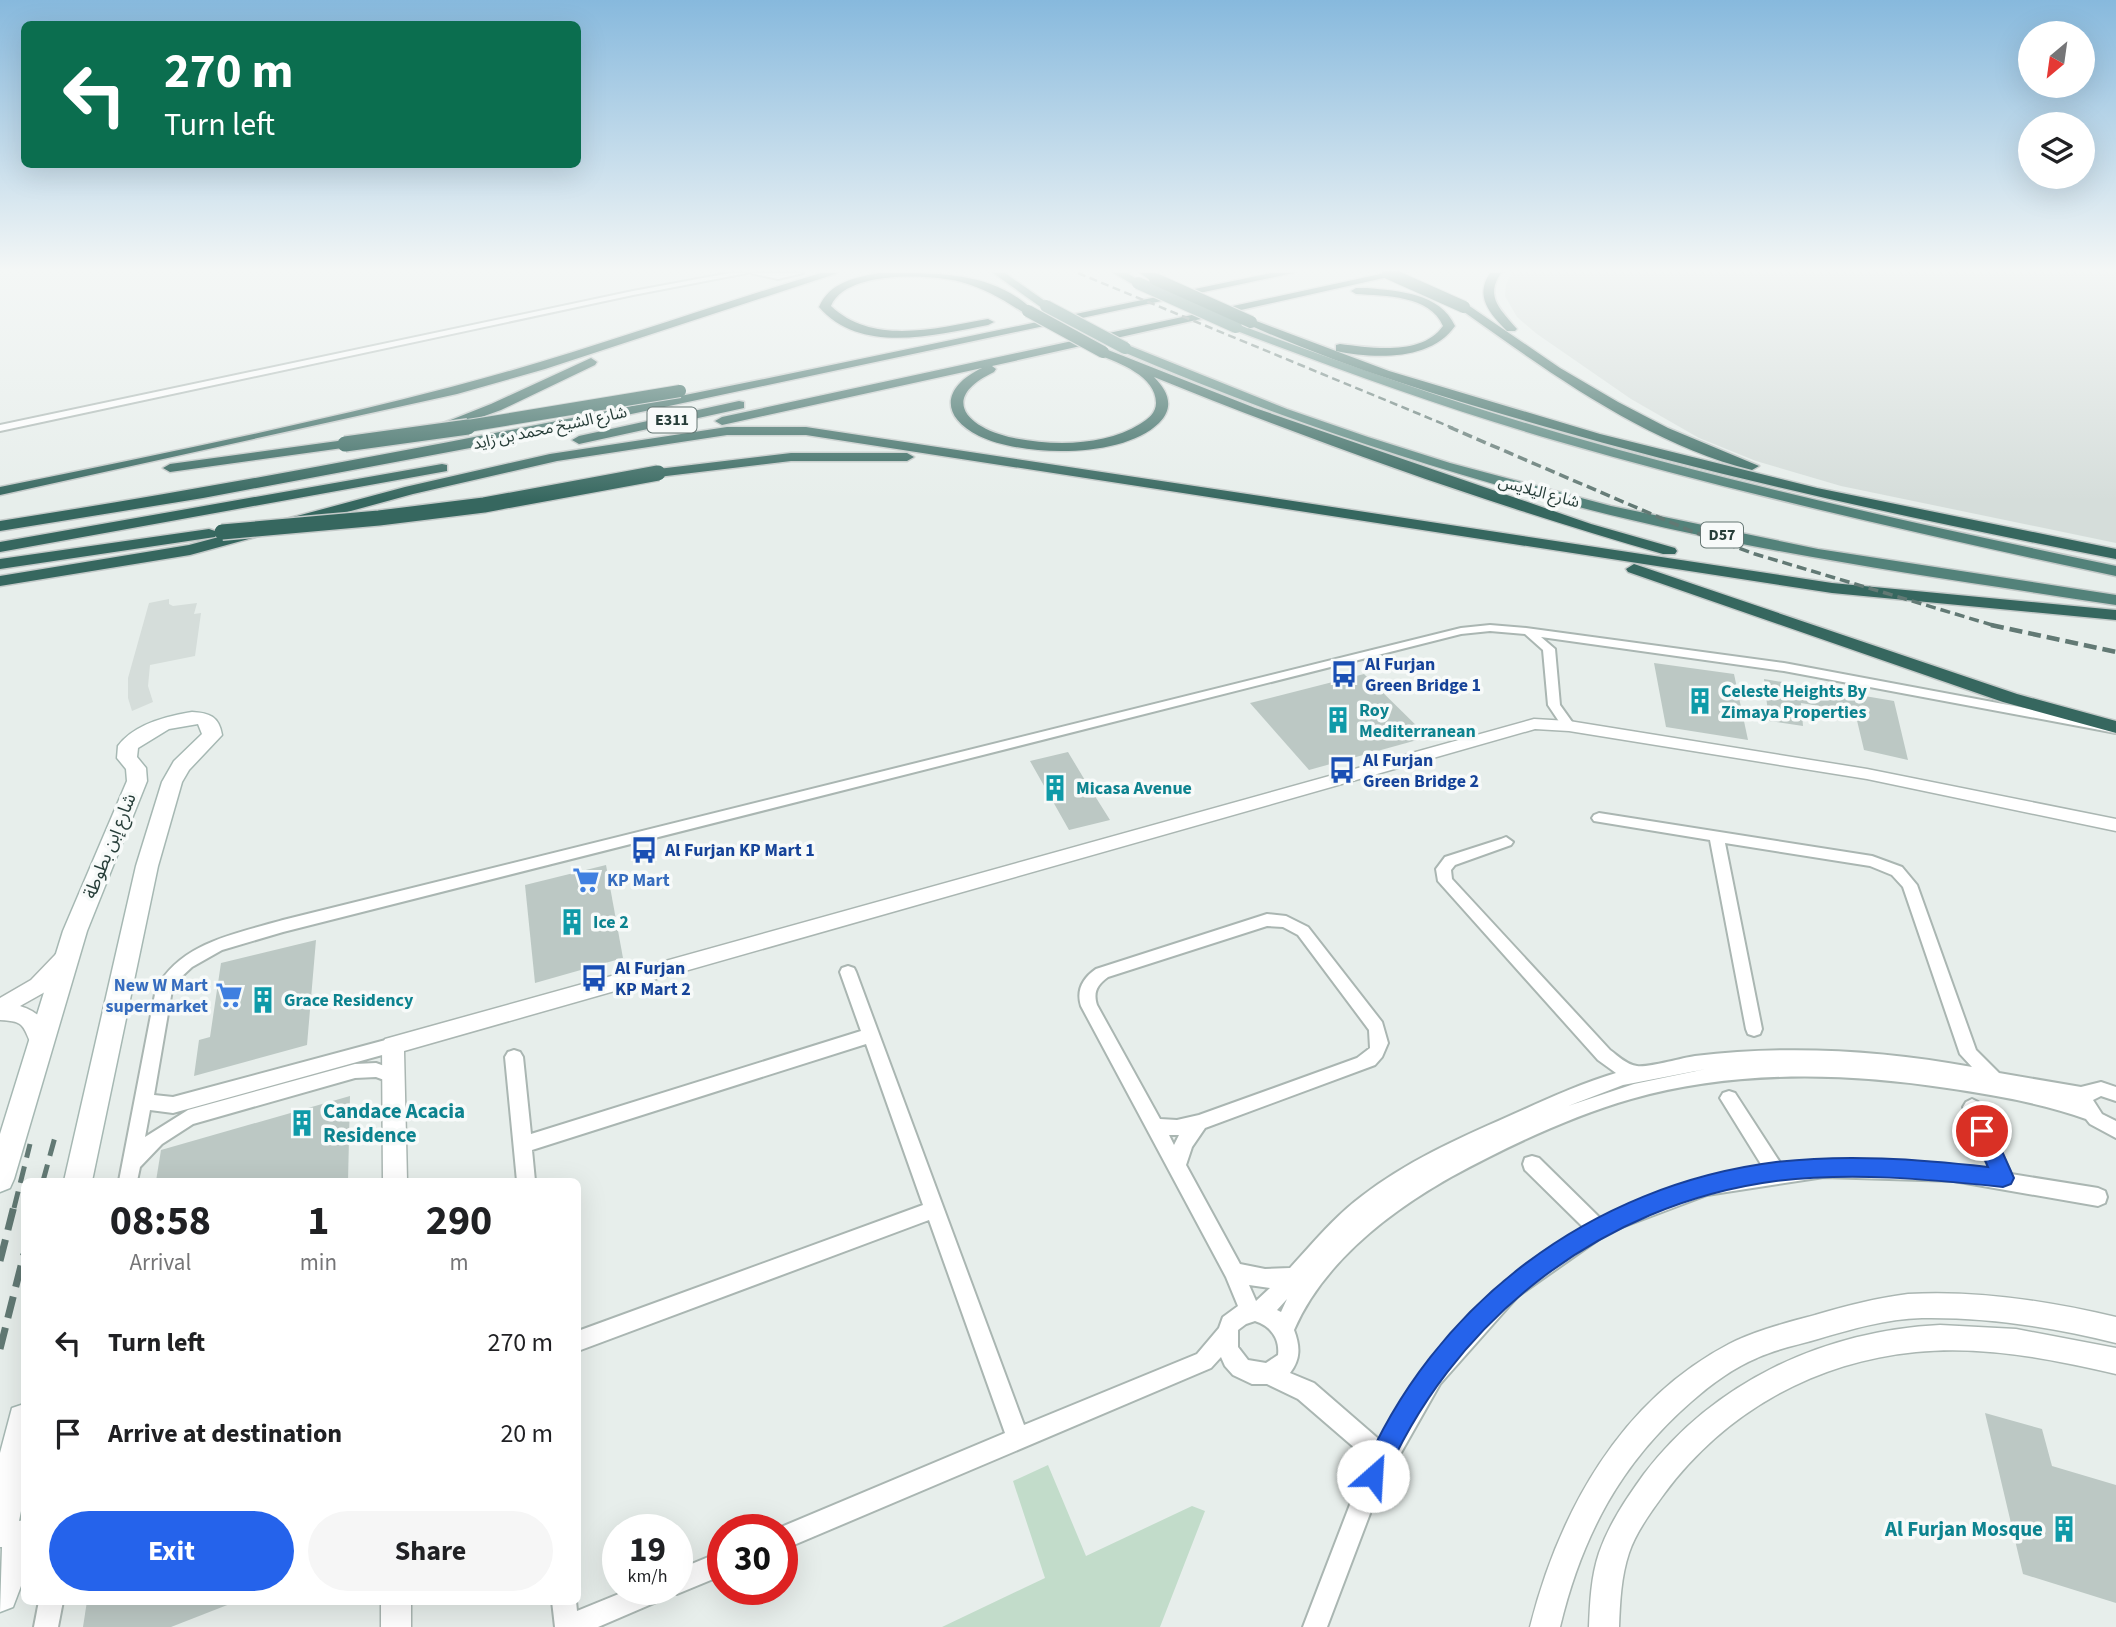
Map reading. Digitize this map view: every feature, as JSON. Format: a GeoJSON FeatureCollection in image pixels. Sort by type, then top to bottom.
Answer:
{"type":"FeatureCollection","features":[{"type":"Feature","properties":{"kind":"highway"},"geometry":{"type":"LineString","coordinates":[[0,491],[453,391],[594,349]]}},
{"type":"Feature","properties":{"kind":"highway"},"geometry":{"type":"LineString","coordinates":[[95,512],[172,489],[344,456],[429,431],[496,407],[622,349]]}},
{"type":"Feature","properties":{"kind":"highway"},"geometry":{"type":"LineString","coordinates":[[0,491],[512,421],[680,391],[871,349]]}},
{"type":"Feature","properties":{"kind":"highway","name":"شارع الشيخ محمد بن زايد"},"geometry":{"type":"LineString","coordinates":[[0,526],[95,512],[486,441],[926,349]]}},
{"type":"Feature","properties":{"kind":"highway","name":"شارع الشيخ محمد بن زايد"},"geometry":{"type":"LineString","coordinates":[[0,548],[481,461],[999,349]]}},
{"type":"Feature","properties":{"kind":"highway"},"geometry":{"type":"LineString","coordinates":[[0,581],[190,551],[410,490],[1062,349]]}},
{"type":"Feature","properties":{"kind":"highway"},"geometry":{"type":"LineString","coordinates":[[1064,349],[1001,365],[973,377],[957,392],[956,409],[970,425],[982,433],[1018,443],[1064,446],[1116,440],[1149,425],[1160,415],[1164,405],[1163,394],[1138,368]]}},
{"type":"Feature","properties":{"kind":"highway"},"geometry":{"type":"LineString","coordinates":[[1097,349],[1138,368],[1263,415],[1623,539],[1748,568],[1907,593]]}},
{"type":"Feature","properties":{"kind":"highway","name":"شارع اليلايس"},"geometry":{"type":"LineString","coordinates":[[1127,349],[1218,387],[1392,449],[1569,500],[1797,550],[2116,600]]}},
{"type":"Feature","properties":{"kind":"highway"},"geometry":{"type":"LineString","coordinates":[[1295,349],[1464,408],[1663,466],[1903,525],[2116,571]]}},
{"type":"Feature","properties":{"kind":"highway"},"geometry":{"type":"LineString","coordinates":[[1324,349],[1446,393],[1644,451],[1794,489],[2116,554]]}},
{"type":"Feature","properties":{"kind":"highway"},"geometry":{"type":"LineString","coordinates":[[1353,349],[1392,349]]}},
{"type":"Feature","properties":{"kind":"highway"},"geometry":{"type":"LineString","coordinates":[[1525,349],[1572,381],[1663,431],[1726,457],[1828,490],[1962,524]]}},
{"type":"Feature","properties":{"kind":"highway"},"geometry":{"type":"LineString","coordinates":[[1538,349],[1569,371],[1573,377],[1572,381]]}},
{"type":"Feature","properties":{"kind":"highway"},"geometry":{"type":"LineString","coordinates":[[550,458],[727,430],[781,429],[843,435],[1832,588],[1907,593],[2116,615]]}},
{"type":"Feature","properties":{"kind":"highway"},"geometry":{"type":"LineString","coordinates":[[0,564],[222,532],[379,518],[484,505],[658,473],[755,460],[857,455],[925,458],[1098,480],[1142,482]]}},
{"type":"Feature","properties":{"kind":"highway"},"geometry":{"type":"LineString","coordinates":[[1516,540],[1661,577],[2010,698],[2116,728]]}},
{"type":"Feature","properties":{"kind":"main road","name":"شارع إبن بطوطة"},"geometry":{"type":"LineString","coordinates":[[0,1179],[67,953],[137,781],[136,768],[127,758],[128,746],[144,732],[167,722],[192,718],[210,723],[212,735],[176,774],[147,866],[79,1178]]}},
{"type":"Feature","properties":{"kind":"main road"},"geometry":{"type":"LineString","coordinates":[[0,1530],[21,1434]]}},
{"type":"Feature","properties":{"kind":"main road"},"geometry":{"type":"LineString","coordinates":[[0,1594],[21,1544]]}},
{"type":"Feature","properties":{"kind":"street"},"geometry":{"type":"LineString","coordinates":[[0,428],[369,349]]}},
{"type":"Feature","properties":{"kind":"street"},"geometry":{"type":"LineString","coordinates":[[130,1173],[164,989],[169,979],[189,960],[216,946],[283,926],[1461,631],[1490,628],[1526,631],[1777,666],[2116,728]]}},
{"type":"Feature","properties":{"kind":"street"},"geometry":{"type":"LineString","coordinates":[[1526,631],[1549,649],[1554,705],[1569,726]]}},
{"type":"Feature","properties":{"kind":"street"},"geometry":{"type":"LineString","coordinates":[[1549,649],[1574,637]]}},
{"type":"Feature","properties":{"kind":"street"},"geometry":{"type":"LineString","coordinates":[[1540,723],[1554,705]]}},
{"type":"Feature","properties":{"kind":"street"},"geometry":{"type":"LineString","coordinates":[[143,1096],[150,1102],[173,1105],[1540,723],[1867,774],[2116,825]]}},
{"type":"Feature","properties":{"kind":"street"},"geometry":{"type":"LineString","coordinates":[[1599,818],[1872,861],[1889,866],[1910,885],[1969,1054],[1994,1077]]}},
{"type":"Feature","properties":{"kind":"street"},"geometry":{"type":"LineString","coordinates":[[1716,836],[1754,1029]]}},
{"type":"Feature","properties":{"kind":"street"},"geometry":{"type":"LineString","coordinates":[[1506,842],[1450,860],[1444,866],[1443,877],[1604,1055],[1637,1074]]}},
{"type":"Feature","properties":{"kind":"street"},"geometry":{"type":"LineString","coordinates":[[1153,1126],[1177,1128],[1199,1123],[1363,1063],[1378,1050],[1379,1035],[1376,1027],[1303,931],[1295,926],[1267,920],[1102,973],[1092,981],[1086,992],[1089,1006],[1153,1126],[1175,1167],[1255,1312]]}},
{"type":"Feature","properties":{"kind":"street"},"geometry":{"type":"LineString","coordinates":[[0,1010],[38,986],[67,953]]}},
{"type":"Feature","properties":{"kind":"street"},"geometry":{"type":"LineString","coordinates":[[848,972],[1018,1439]]}},
{"type":"Feature","properties":{"kind":"street"},"geometry":{"type":"LineString","coordinates":[[0,1010],[32,1020],[37,1026],[40,1041]]}},
{"type":"Feature","properties":{"kind":"street"},"geometry":{"type":"LineString","coordinates":[[522,1145],[871,1035]]}},
{"type":"Feature","properties":{"kind":"street"},"geometry":{"type":"LineString","coordinates":[[393,1045],[395,1178]]}},
{"type":"Feature","properties":{"kind":"street"},"geometry":{"type":"LineString","coordinates":[[1959,1071],[1969,1054]]}},
{"type":"Feature","properties":{"kind":"street"},"geometry":{"type":"LineString","coordinates":[[1604,1055],[1608,1069],[1606,1083]]}},
{"type":"Feature","properties":{"kind":"street"},"geometry":{"type":"LineString","coordinates":[[514,1057],[526,1178]]}},
{"type":"Feature","properties":{"kind":"street"},"geometry":{"type":"LineString","coordinates":[[798,1531],[1204,1361],[1226,1335],[1234,1319],[1255,1312],[1295,1277],[1337,1230],[1403,1177],[1497,1129],[1606,1083],[1637,1074],[1704,1063],[1780,1058],[1898,1063],[1994,1077],[2098,1116]]}},
{"type":"Feature","properties":{"kind":"street"},"geometry":{"type":"LineString","coordinates":[[130,1173],[156,1138],[188,1118],[355,1071],[376,1070],[395,1077]]}},
{"type":"Feature","properties":{"kind":"street"},"geometry":{"type":"LineString","coordinates":[[1284,1328],[1298,1297],[1342,1248],[1377,1216],[1414,1189],[1453,1166],[1529,1130],[1631,1091],[1725,1074],[1787,1071],[1866,1072],[1983,1086],[2098,1116]]}},
{"type":"Feature","properties":{"kind":"street"},"geometry":{"type":"LineString","coordinates":[[2116,1094],[2101,1089],[2088,1092],[2098,1116],[2116,1144]]}},
{"type":"Feature","properties":{"kind":"street"},"geometry":{"type":"LineString","coordinates":[[1729,1098],[1776,1172]]}},
{"type":"Feature","properties":{"kind":"street"},"geometry":{"type":"LineString","coordinates":[[1972,1107],[2003,1178]]}},
{"type":"Feature","properties":{"kind":"street"},"geometry":{"type":"LineString","coordinates":[[1175,1167],[1184,1143],[1199,1123]]}},
{"type":"Feature","properties":{"kind":"street"},"geometry":{"type":"LineString","coordinates":[[1532,1164],[1597,1228]]}},
{"type":"Feature","properties":{"kind":"street"},"geometry":{"type":"LineString","coordinates":[[1315,1627],[1382,1457],[1418,1395],[1457,1341],[1501,1296],[1538,1266],[1597,1228],[1667,1198],[1723,1181],[1776,1172],[1839,1167],[1905,1167],[2003,1178],[2098,1197]]}},
{"type":"Feature","properties":{"kind":"street"},"geometry":{"type":"LineString","coordinates":[[581,1339],[935,1209]]}},
{"type":"Feature","properties":{"kind":"street"},"geometry":{"type":"LineString","coordinates":[[1234,1272],[1265,1279],[1295,1277]]}},
{"type":"Feature","properties":{"kind":"street"},"geometry":{"type":"LineString","coordinates":[[1545,1627],[1567,1553],[1603,1478],[1650,1420],[1687,1387],[1729,1358],[1762,1343],[1828,1323],[1875,1311],[1922,1306],[2022,1311],[2063,1317],[2116,1330]]}},
{"type":"Feature","properties":{"kind":"street"},"geometry":{"type":"LineString","coordinates":[[1255,1312],[1269,1315],[1284,1328],[1288,1338],[1288,1357],[1306,1391]]}},
{"type":"Feature","properties":{"kind":"street"},"geometry":{"type":"LineString","coordinates":[[1226,1335],[1228,1350],[1237,1364]]}},
{"type":"Feature","properties":{"kind":"street"},"geometry":{"type":"LineString","coordinates":[[1604,1627],[1605,1594],[1614,1554],[1644,1498],[1690,1440],[1725,1410],[1763,1385],[1805,1366],[1850,1352],[1916,1339],[2001,1342],[2116,1361]]}},
{"type":"Feature","properties":{"kind":"street"},"geometry":{"type":"LineString","coordinates":[[1269,1374],[1277,1370],[1288,1357]]}},
{"type":"Feature","properties":{"kind":"street"},"geometry":{"type":"LineString","coordinates":[[1204,1361],[1237,1364],[1255,1374],[1269,1374],[1306,1391],[1382,1457]]}},
{"type":"Feature","properties":{"kind":"street"},"geometry":{"type":"LineString","coordinates":[[46,1627],[50,1605]]}},
{"type":"Feature","properties":{"kind":"street"},"geometry":{"type":"LineString","coordinates":[[396,1605],[396,1627]]}},
{"type":"Feature","properties":{"kind":"street"},"geometry":{"type":"LineString","coordinates":[[565,1605],[568,1627],[621,1605]]}},
{"type":"Feature","properties":{"kind":"shaded area"},"geometry":{"type":"Polygon","coordinates":[[[1559,349],[2116,349],[2116,543],[1841,486],[1756,461],[1699,438],[1631,399],[1559,349]]]}},
{"type":"Feature","properties":{"kind":"shaded area"},"geometry":{"type":"Polygon","coordinates":[[[169,599],[169,604],[173,606],[197,603],[194,614],[201,613],[195,656],[150,665],[148,686],[153,702],[132,711],[128,698],[128,678],[149,603],[169,599]]]}},
{"type":"Feature","properties":{"kind":"green space"},"geometry":{"type":"Polygon","coordinates":[[[1048,1465],[1086,1556],[1192,1506],[1205,1511],[1160,1627],[942,1627],[1045,1578],[1013,1481],[1048,1465]]]}},
{"type":"Feature","properties":{"kind":"building","name":"Celeste Heights By Zimaya Properties"},"geometry":{"type":"Polygon","coordinates":[[[1654,663],[1734,674],[1748,740],[1666,727],[1654,663]]]}},
{"type":"Feature","properties":{"kind":"building","name":"Roy Mediterranean"},"geometry":{"type":"Polygon","coordinates":[[[1364,674],[1428,737],[1309,770],[1250,703],[1364,674]]]}},
{"type":"Feature","properties":{"kind":"building"},"geometry":{"type":"Polygon","coordinates":[[[1764,679],[1894,701],[1908,760],[1864,750],[1855,712],[1801,703],[1803,726],[1769,721],[1764,679]]]}},
{"type":"Feature","properties":{"kind":"building","name":"Micasa Avenue"},"geometry":{"type":"Polygon","coordinates":[[[1068,752],[1110,820],[1069,830],[1030,761],[1068,752]]]}},
{"type":"Feature","properties":{"kind":"building","name":"Ice 2"},"geometry":{"type":"Polygon","coordinates":[[[606,865],[623,958],[535,983],[525,885],[606,865]]]}},
{"type":"Feature","properties":{"kind":"building","name":"Grace Residency"},"geometry":{"type":"Polygon","coordinates":[[[316,940],[307,1045],[194,1076],[199,1040],[210,1037],[221,963],[316,940]]]}},
{"type":"Feature","properties":{"kind":"building","name":"Candace Acacia Residence"},"geometry":{"type":"Polygon","coordinates":[[[350,1096],[348,1178],[156,1178],[161,1150],[350,1096]]]}},
{"type":"Feature","properties":{"kind":"building","name":"Al Furjan Mosque"},"geometry":{"type":"Polygon","coordinates":[[[1985,1413],[2042,1429],[2052,1466],[2116,1485],[2116,1603],[2023,1574],[1985,1413]]]}},
{"type":"Feature","properties":{"kind":"building"},"geometry":{"type":"Polygon","coordinates":[[[86,1605],[227,1605],[171,1627],[83,1627],[86,1605]]]}},
{"type":"Feature","properties":{"kind":"railway"},"geometry":{"type":"LineString","coordinates":[[1262,349],[1453,428]]}},
{"type":"Feature","properties":{"kind":"railway"},"geometry":{"type":"LineString","coordinates":[[1449,427],[1691,531],[1755,554],[1996,626]]}},
{"type":"Feature","properties":{"kind":"railway"},"geometry":{"type":"LineString","coordinates":[[1991,625],[1996,626]]}},
{"type":"Feature","properties":{"kind":"railway"},"geometry":{"type":"LineString","coordinates":[[1996,626],[2116,652]]}},
{"type":"Feature","properties":{"kind":"railway"},"geometry":{"type":"LineString","coordinates":[[44,1178],[55,1137]]}},
{"type":"Feature","properties":{"kind":"railway"},"geometry":{"type":"LineString","coordinates":[[22,1178],[30,1144]]}},
{"type":"Feature","properties":{"kind":"railway"},"geometry":{"type":"LineString","coordinates":[[14,1208],[21,1180]]}},
{"type":"Feature","properties":{"kind":"railway"},"geometry":{"type":"LineString","coordinates":[[0,1261],[14,1206]]}},
{"type":"Feature","properties":{"kind":"railway"},"geometry":{"type":"LineString","coordinates":[[0,1349],[21,1266]]}},
{"type":"Feature","properties":{"kind":"place","name":"Al Furjan Green Bridge 1"},"geometry":{"type":"Point","coordinates":[1344,674]}},
{"type":"Feature","properties":{"kind":"place","name":"Celeste Heights By Zimaya Properties"},"geometry":{"type":"Point","coordinates":[1700,701]}},
{"type":"Feature","properties":{"kind":"place","name":"Roy Mediterranean"},"geometry":{"type":"Point","coordinates":[1338,720]}},
{"type":"Feature","properties":{"kind":"place","name":"Al Furjan Green Bridge 2"},"geometry":{"type":"Point","coordinates":[1342,770]}},
{"type":"Feature","properties":{"kind":"place","name":"Micasa Avenue"},"geometry":{"type":"Point","coordinates":[1055,788]}},
{"type":"Feature","properties":{"kind":"place","name":"Al Furjan KP Mart 1"},"geometry":{"type":"Point","coordinates":[644,850]}},
{"type":"Feature","properties":{"kind":"place","name":"KP Mart"},"geometry":{"type":"Point","coordinates":[586,880]}},
{"type":"Feature","properties":{"kind":"place","name":"Ice 2"},"geometry":{"type":"Point","coordinates":[572,922]}},
{"type":"Feature","properties":{"kind":"place","name":"Al Furjan KP Mart 2"},"geometry":{"type":"Point","coordinates":[594,978]}},
{"type":"Feature","properties":{"kind":"place","name":"New W Mart supermarket"},"geometry":{"type":"Point","coordinates":[229,995]}},
{"type":"Feature","properties":{"kind":"place","name":"Grace Residency"},"geometry":{"type":"Point","coordinates":[263,1000]}},
{"type":"Feature","properties":{"kind":"place","name":"Candace Acacia Residence"},"geometry":{"type":"Point","coordinates":[302,1123]}},
{"type":"Feature","properties":{"kind":"place","name":"Al Furjan Mosque"},"geometry":{"type":"Point","coordinates":[2064,1529]}},
{"type":"Feature","properties":{"kind":"route"},"geometry":{"type":"LineString","coordinates":[[1373,1476],[1418,1395],[1457,1341],[1501,1296],[1547,1258],[1597,1228],[1667,1198],[1723,1181],[1776,1172],[1839,1167],[1905,1167],[2003,1178],[1982,1131]]}}]}
